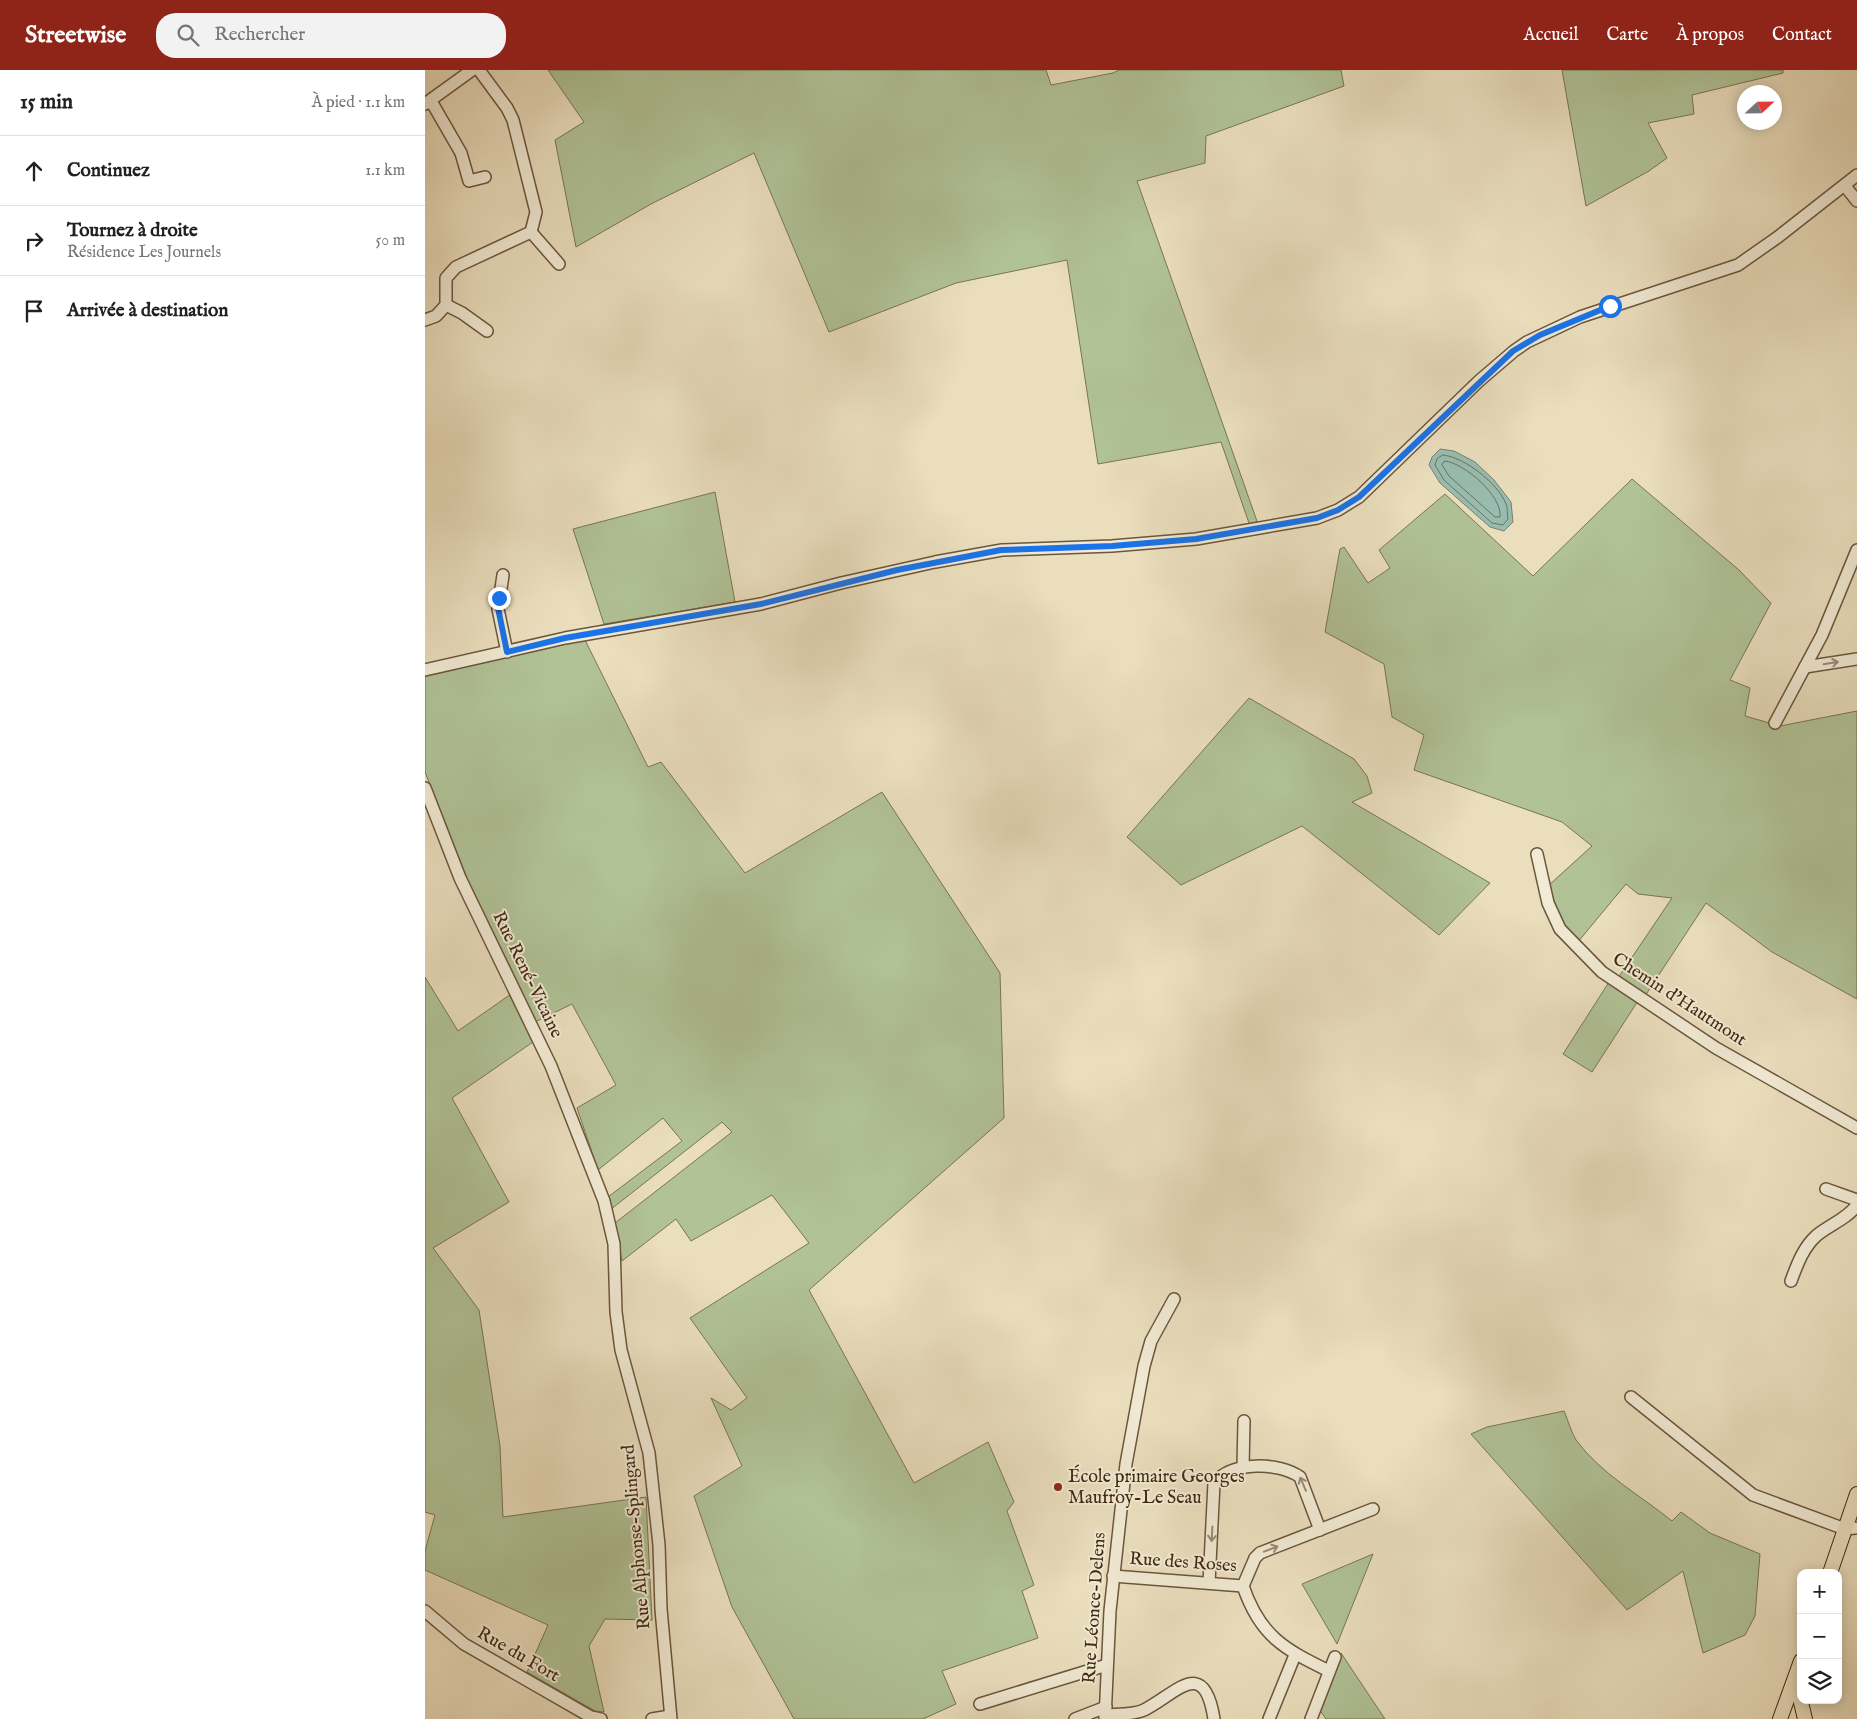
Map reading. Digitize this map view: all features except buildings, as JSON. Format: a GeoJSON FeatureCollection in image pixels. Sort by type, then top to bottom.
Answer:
{"type":"FeatureCollection","features":[{"type":"Feature","properties":{"kind":"main road"},"geometry":{"type":"LineString","coordinates":[[1840,1569],[1851,1529],[1857,1494]]}},
{"type":"Feature","properties":{"kind":"main road"},"geometry":{"type":"LineString","coordinates":[[1832,1569],[1851,1529]]}},
{"type":"Feature","properties":{"kind":"main road"},"geometry":{"type":"LineString","coordinates":[[1782,1715],[1797,1672]]}},
{"type":"Feature","properties":{"kind":"main road"},"geometry":{"type":"LineString","coordinates":[[1802,1704],[1805,1717]]}},
{"type":"Feature","properties":{"kind":"main road"},"geometry":{"type":"LineString","coordinates":[[1782,1715],[1794,1707],[1805,1717]]}},
{"type":"Feature","properties":{"kind":"street"},"geometry":{"type":"LineString","coordinates":[[472,70],[428,102],[461,153],[469,182],[485,177]]}},
{"type":"Feature","properties":{"kind":"street"},"geometry":{"type":"LineString","coordinates":[[479,70],[507,108],[513,120],[536,212],[531,232]]}},
{"type":"Feature","properties":{"kind":"street"},"geometry":{"type":"LineString","coordinates":[[425,670],[565,638],[761,604],[897,570],[1001,550],[1112,546],[1196,539],[1317,518],[1338,510],[1359,497],[1479,381],[1513,351],[1527,342],[1580,317],[1726,269],[1749,259],[1857,175]]}},
{"type":"Feature","properties":{"kind":"street"},"geometry":{"type":"LineString","coordinates":[[1845,186],[1857,201]]}},
{"type":"Feature","properties":{"kind":"street"},"geometry":{"type":"LineString","coordinates":[[531,232],[559,264]]}},
{"type":"Feature","properties":{"kind":"street"},"geometry":{"type":"LineString","coordinates":[[425,320],[436,316],[446,305],[446,278],[456,267],[531,232]]}},
{"type":"Feature","properties":{"kind":"street"},"geometry":{"type":"LineString","coordinates":[[446,305],[462,313],[487,331]]}},
{"type":"Feature","properties":{"kind":"street"},"geometry":{"type":"LineString","coordinates":[[1775,724],[1822,635],[1857,550]]}},
{"type":"Feature","properties":{"kind":"street"},"geometry":{"type":"LineString","coordinates":[[503,575],[498,608],[507,652]]}},
{"type":"Feature","properties":{"kind":"street"},"geometry":{"type":"LineString","coordinates":[[1805,667],[1857,659]]}},
{"type":"Feature","properties":{"kind":"street","name":"Rue René-Vicaine"},"geometry":{"type":"LineString","coordinates":[[425,788],[452,859],[539,1040],[597,1177]]}},
{"type":"Feature","properties":{"kind":"street","name":"Chemin d'Hautmont"},"geometry":{"type":"LineString","coordinates":[[1537,854],[1548,903],[1560,929],[1570,942],[1602,972],[1716,1048],[1857,1128]]}},
{"type":"Feature","properties":{"kind":"street","name":"Rue Alphonse-Splingard"},"geometry":{"type":"LineString","coordinates":[[597,1177],[614,1244],[616,1312],[621,1350],[649,1453],[659,1545],[661,1609],[670,1718]]}},
{"type":"Feature","properties":{"kind":"street"},"geometry":{"type":"LineString","coordinates":[[1826,1189],[1857,1200]]}},
{"type":"Feature","properties":{"kind":"street"},"geometry":{"type":"LineString","coordinates":[[1791,1281],[1809,1244],[1817,1236],[1849,1214],[1857,1205]]}},
{"type":"Feature","properties":{"kind":"street","name":"Rue Léonce-Delens"},"geometry":{"type":"LineString","coordinates":[[1106,1714],[1107,1664],[1113,1576],[1126,1464],[1144,1366],[1151,1341],[1174,1299]]}},
{"type":"Feature","properties":{"kind":"street"},"geometry":{"type":"LineString","coordinates":[[1631,1397],[1753,1495],[1851,1529]]}},
{"type":"Feature","properties":{"kind":"street"},"geometry":{"type":"LineString","coordinates":[[1243,1467],[1245,1421]]}},
{"type":"Feature","properties":{"kind":"street"},"geometry":{"type":"LineString","coordinates":[[1209,1582],[1215,1483],[1219,1477],[1243,1467],[1255,1465],[1293,1472],[1300,1477],[1321,1530]]}},
{"type":"Feature","properties":{"kind":"street","name":"Rue des Roses"},"geometry":{"type":"LineString","coordinates":[[1113,1576],[1243,1586],[1255,1558],[1260,1554],[1373,1509]]}},
{"type":"Feature","properties":{"kind":"street"},"geometry":{"type":"LineString","coordinates":[[1243,1586],[1251,1608],[1260,1624],[1275,1641],[1295,1654],[1329,1671]]}},
{"type":"Feature","properties":{"kind":"street","name":"Rue du Fort"},"geometry":{"type":"LineString","coordinates":[[425,1610],[463,1644],[591,1717],[601,1719]]}},
{"type":"Feature","properties":{"kind":"street"},"geometry":{"type":"LineString","coordinates":[[1269,1719],[1295,1654]]}},
{"type":"Feature","properties":{"kind":"street"},"geometry":{"type":"LineString","coordinates":[[1311,1719],[1335,1657]]}},
{"type":"Feature","properties":{"kind":"street"},"geometry":{"type":"LineString","coordinates":[[980,1704],[1107,1664]]}},
{"type":"Feature","properties":{"kind":"street"},"geometry":{"type":"LineString","coordinates":[[1075,1719],[1144,1710],[1179,1686],[1193,1683],[1205,1690],[1210,1697],[1214,1719]]}},
{"type":"Feature","properties":{"kind":"street"},"geometry":{"type":"LineString","coordinates":[[652,1719],[670,1718]]}},
{"type":"Feature","properties":{"kind":"green space"},"geometry":{"type":"Polygon","coordinates":[[[548,70],[1046,70],[1051,85],[1113,73],[1119,70],[1341,70],[1344,86],[1206,136],[1205,163],[1137,181],[1258,524],[1250,526],[1221,442],[1098,464],[1067,260],[956,283],[829,332],[754,153],[651,204],[576,247],[555,140],[584,122],[548,70]]]}},
{"type":"Feature","properties":{"kind":"green space"},"geometry":{"type":"Polygon","coordinates":[[[1562,70],[1783,70],[1783,73],[1692,95],[1694,114],[1648,123],[1667,158],[1649,171],[1586,206],[1562,70]]]}},
{"type":"Feature","properties":{"kind":"green space"},"geometry":{"type":"Polygon","coordinates":[[[1632,479],[1739,570],[1771,603],[1730,680],[1750,688],[1745,716],[1780,726],[1857,711],[1857,999],[1772,952],[1706,903],[1645,996],[1618,978],[1672,898],[1638,894],[1626,884],[1577,943],[1560,918],[1549,885],[1592,846],[1562,822],[1414,770],[1424,735],[1392,717],[1384,664],[1325,632],[1340,549],[1344,547],[1368,583],[1390,568],[1379,550],[1445,494],[1533,576],[1632,479]]]}},
{"type":"Feature","properties":{"kind":"green space"},"geometry":{"type":"Polygon","coordinates":[[[715,492],[735,602],[604,624],[573,529],[715,492]]]}},
{"type":"Feature","properties":{"kind":"green space"},"geometry":{"type":"Polygon","coordinates":[[[585,640],[648,767],[661,762],[745,873],[882,792],[1000,973],[1004,1118],[809,1290],[914,1483],[988,1442],[1014,1502],[1007,1511],[1034,1585],[1022,1591],[1038,1638],[942,1671],[956,1704],[923,1719],[794,1719],[732,1607],[694,1496],[742,1466],[711,1398],[731,1410],[747,1398],[690,1318],[809,1243],[772,1195],[691,1241],[676,1219],[622,1261],[615,1223],[732,1132],[722,1122],[610,1210],[608,1197],[682,1141],[663,1118],[598,1170],[577,1108],[616,1085],[572,1004],[535,1022],[474,896],[425,772],[425,676],[585,640]]]}},
{"type":"Feature","properties":{"kind":"green space"},"geometry":{"type":"Polygon","coordinates":[[[1249,698],[1354,759],[1367,776],[1372,793],[1352,802],[1490,883],[1439,935],[1302,826],[1181,885],[1127,837],[1249,698]]]}},
{"type":"Feature","properties":{"kind":"green space"},"geometry":{"type":"Polygon","coordinates":[[[425,977],[458,1031],[511,994],[533,1042],[452,1098],[509,1202],[433,1248],[479,1310],[500,1446],[503,1517],[646,1497],[652,1620],[605,1619],[589,1646],[604,1712],[595,1711],[527,1672],[548,1625],[425,1570],[425,1551],[435,1515],[425,1512],[425,977]]]}},
{"type":"Feature","properties":{"kind":"green space"},"geometry":{"type":"Polygon","coordinates":[[[1609,982],[1638,1001],[1592,1072],[1563,1054],[1609,982]]]}},
{"type":"Feature","properties":{"kind":"green space"},"geometry":{"type":"Polygon","coordinates":[[[1564,1411],[1574,1437],[1586,1452],[1609,1474],[1672,1521],[1681,1512],[1710,1533],[1760,1554],[1755,1616],[1745,1635],[1703,1653],[1683,1571],[1627,1610],[1471,1434],[1487,1427],[1564,1411]]]}},
{"type":"Feature","properties":{"kind":"green space"},"geometry":{"type":"Polygon","coordinates":[[[1373,1554],[1337,1644],[1302,1584],[1373,1554]]]}},
{"type":"Feature","properties":{"kind":"green space"},"geometry":{"type":"Polygon","coordinates":[[[1341,1653],[1385,1719],[1326,1719],[1319,1709],[1341,1653]]]}},
{"type":"Feature","properties":{"kind":"water"},"geometry":{"type":"Polygon","coordinates":[[[1440,449],[1454,451],[1475,462],[1494,480],[1511,502],[1513,522],[1504,531],[1490,527],[1440,483],[1429,465],[1432,457],[1440,449]]]}},
{"type":"Feature","properties":{"kind":"place","name":"École primaire Georges Maufroy-Le Seau"},"geometry":{"type":"Point","coordinates":[1058,1487]}},
{"type":"Feature","properties":{"kind":"route"},"geometry":{"type":"LineString","coordinates":[[499,598],[498,608],[507,652],[565,638],[761,604],[897,570],[1001,550],[1112,546],[1196,539],[1317,518],[1338,510],[1359,497],[1479,381],[1513,351],[1540,335],[1610,306]]}}]}
